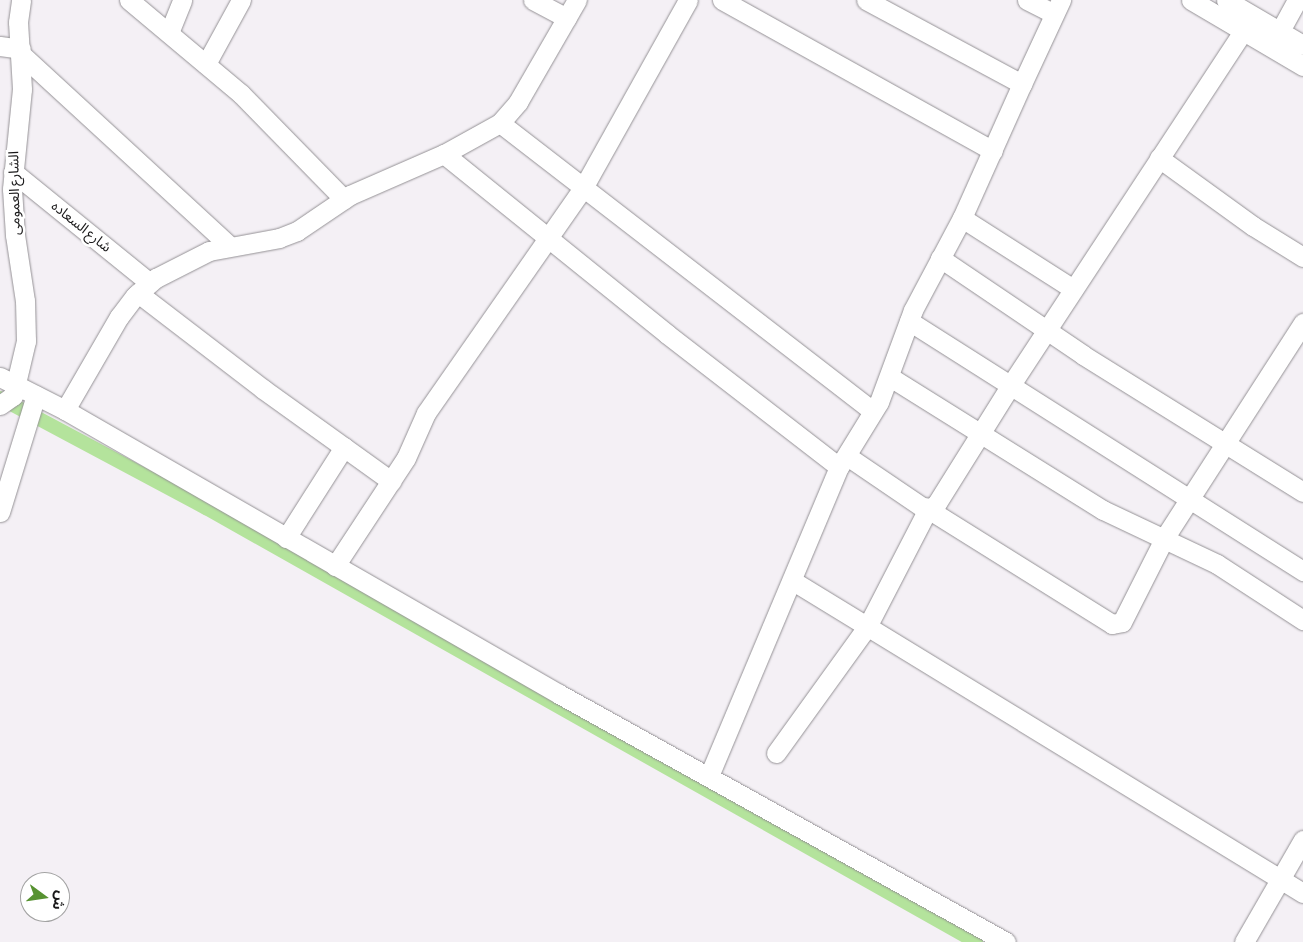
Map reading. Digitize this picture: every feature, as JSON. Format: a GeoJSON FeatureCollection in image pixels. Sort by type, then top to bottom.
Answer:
{"type":"FeatureCollection","features":[{"type":"Feature","properties":{"kind":"street"},"geometry":{"type":"LineString","coordinates":[[130,0],[206,64],[344,199]]}},
{"type":"Feature","properties":{"kind":"street"},"geometry":{"type":"LineString","coordinates":[[169,32],[182,0]]}},
{"type":"Feature","properties":{"kind":"street"},"geometry":{"type":"LineString","coordinates":[[206,64],[241,0]]}},
{"type":"Feature","properties":{"kind":"street"},"geometry":{"type":"LineString","coordinates":[[533,0],[567,18]]}},
{"type":"Feature","properties":{"kind":"street"},"geometry":{"type":"LineString","coordinates":[[65,410],[98,351],[144,288],[197,256],[230,246],[280,238],[297,231],[344,199],[444,154],[500,124],[518,102],[578,0]]}},
{"type":"Feature","properties":{"kind":"street"},"geometry":{"type":"LineString","coordinates":[[335,566],[413,445],[426,413],[583,188],[688,0]]}},
{"type":"Feature","properties":{"kind":"street"},"geometry":{"type":"LineString","coordinates":[[722,0],[993,151]]}},
{"type":"Feature","properties":{"kind":"street"},"geometry":{"type":"LineString","coordinates":[[866,0],[1022,84]]}},
{"type":"Feature","properties":{"kind":"street"},"geometry":{"type":"LineString","coordinates":[[709,776],[843,462],[873,412],[890,377],[909,321],[962,218],[1058,7],[1027,0]]}},
{"type":"Feature","properties":{"kind":"street"},"geometry":{"type":"LineString","coordinates":[[1191,0],[1243,31],[1303,45]]}},
{"type":"Feature","properties":{"kind":"street"},"geometry":{"type":"LineString","coordinates":[[1226,0],[1275,39],[1303,66]]}},
{"type":"Feature","properties":{"kind":"street"},"geometry":{"type":"LineString","coordinates":[[1275,39],[1297,0]]}},
{"type":"Feature","properties":{"kind":"street","name":"الشارع العمومى"},"geometry":{"type":"LineString","coordinates":[[8,381],[26,341],[26,321],[8,182],[21,52],[15,1]]}},
{"type":"Feature","properties":{"kind":"street"},"geometry":{"type":"LineString","coordinates":[[776,752],[867,628],[928,509],[937,503],[1046,330],[1243,31]]}},
{"type":"Feature","properties":{"kind":"street"},"geometry":{"type":"LineString","coordinates":[[0,46],[21,52],[230,246]]}},
{"type":"Feature","properties":{"kind":"street"},"geometry":{"type":"LineString","coordinates":[[500,124],[873,412]]}},
{"type":"Feature","properties":{"kind":"street"},"geometry":{"type":"LineString","coordinates":[[444,154],[548,238],[843,462],[928,509],[1112,624],[1122,622],[1165,537],[1228,443],[1303,323]]}},
{"type":"Feature","properties":{"kind":"street"},"geometry":{"type":"LineString","coordinates":[[1159,158],[1253,226],[1303,257]]}},
{"type":"Feature","properties":{"kind":"street","name":"شارع السعاده"},"geometry":{"type":"LineString","coordinates":[[8,182],[344,447],[391,481]]}},
{"type":"Feature","properties":{"kind":"street"},"geometry":{"type":"LineString","coordinates":[[962,218],[1073,289]]}},
{"type":"Feature","properties":{"kind":"street"},"geometry":{"type":"LineString","coordinates":[[940,258],[1046,330],[1303,492]]}},
{"type":"Feature","properties":{"kind":"street"},"geometry":{"type":"LineString","coordinates":[[909,321],[1303,571]]}},
{"type":"Feature","properties":{"kind":"street"},"geometry":{"type":"LineString","coordinates":[[890,377],[1104,510],[1165,537],[1217,564],[1303,620]]}},
{"type":"Feature","properties":{"kind":"street"},"geometry":{"type":"LineString","coordinates":[[8,381],[65,410],[335,566],[1006,942]]}},
{"type":"Feature","properties":{"kind":"street"},"geometry":{"type":"LineString","coordinates":[[0,405],[13,396],[8,381]]}},
{"type":"Feature","properties":{"kind":"street"},"geometry":{"type":"LineString","coordinates":[[0,512],[36,395]]}},
{"type":"Feature","properties":{"kind":"street"},"geometry":{"type":"LineString","coordinates":[[286,538],[344,447]]}},
{"type":"Feature","properties":{"kind":"street"},"geometry":{"type":"LineString","coordinates":[[793,582],[1303,893]]}},
{"type":"Feature","properties":{"kind":"street"},"geometry":{"type":"LineString","coordinates":[[1244,942],[1303,840]]}},
{"type":"Feature","properties":{"kind":"waterway"},"geometry":{"type":"LineString","coordinates":[[0,398],[206,508],[976,942]]}}]}
